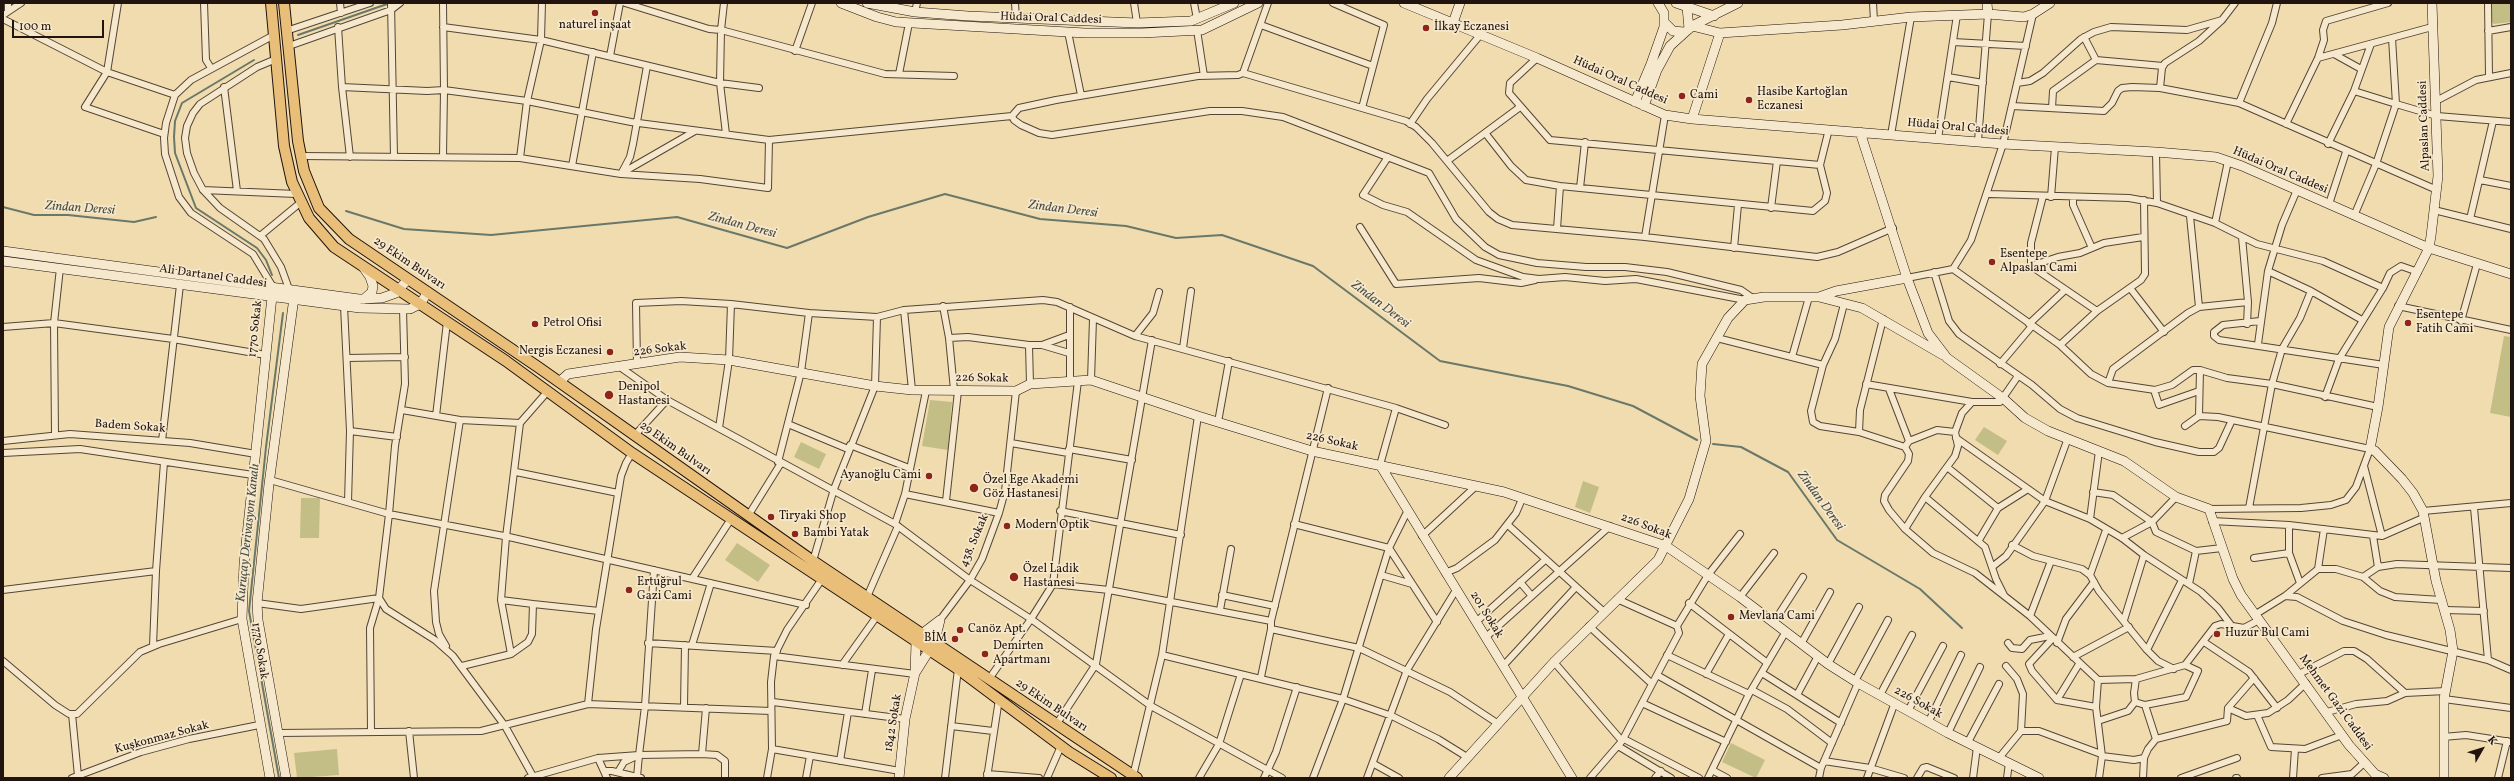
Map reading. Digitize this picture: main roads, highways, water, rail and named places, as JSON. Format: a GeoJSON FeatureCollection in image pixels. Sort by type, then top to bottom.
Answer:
{"type":"FeatureCollection","features":[{"type":"Feature","properties":{"kind":"main road","name":"29 Ekim Bulvarı"},"geometry":{"type":"LineString","coordinates":[[271,3],[284,146],[298,198],[320,233],[334,247],[401,290],[548,391],[632,453],[916,643],[958,669],[1061,746],[1111,778]]}},
{"type":"Feature","properties":{"kind":"main road","name":"29 Ekim Bulvarı"},"geometry":{"type":"LineString","coordinates":[[284,3],[301,156],[312,194],[328,218],[349,239],[559,382],[813,561],[935,641],[1056,725],[1135,777]]}},
{"type":"Feature","properties":{"kind":"waterway","name":"Kuruçay Derivasyon Kanalı"},"geometry":{"type":"LineString","coordinates":[[298,35],[390,3]]}},
{"type":"Feature","properties":{"kind":"waterway","name":"Kuruçay Derivasyon Kanalı"},"geometry":{"type":"LineString","coordinates":[[254,60],[182,103],[175,121],[175,153],[196,208],[257,248],[266,260],[272,275]]}},
{"type":"Feature","properties":{"kind":"waterway","name":"Zindan Deresi"},"geometry":{"type":"LineString","coordinates":[[346,211],[404,229],[491,235],[677,217],[787,248],[868,217],[945,194],[1040,219],[1126,226],[1176,238],[1222,235],[1313,266],[1440,361],[1568,386],[1633,406],[1697,440]]}},
{"type":"Feature","properties":{"kind":"waterway","name":"Zindan Deresi"},"geometry":{"type":"LineString","coordinates":[[3,207],[34,215],[68,215],[134,222],[156,217]]}},
{"type":"Feature","properties":{"kind":"waterway","name":"Kuruçay Derivasyon Kanalı"},"geometry":{"type":"LineString","coordinates":[[279,778],[249,611],[266,447],[283,313]]}},
{"type":"Feature","properties":{"kind":"waterway","name":"Zindan Deresi"},"geometry":{"type":"LineString","coordinates":[[1713,444],[1741,447],[1788,472],[1837,540],[1920,589],[1962,628]]}},
{"type":"Feature","properties":{"kind":"place","name":"naturel inşaat"},"geometry":{"type":"Point","coordinates":[595,13]}},
{"type":"Feature","properties":{"kind":"place","name":"İlkay Eczanesi"},"geometry":{"type":"Point","coordinates":[1426,28]}},
{"type":"Feature","properties":{"kind":"place","name":"Cami"},"geometry":{"type":"Point","coordinates":[1682,96]}},
{"type":"Feature","properties":{"kind":"place","name":"Hasibe Kartoğlan Eczanesi"},"geometry":{"type":"Point","coordinates":[1749,100]}},
{"type":"Feature","properties":{"kind":"place","name":"Esentepe Alpaslan Cami"},"geometry":{"type":"Point","coordinates":[1992,262]}},
{"type":"Feature","properties":{"kind":"place","name":"Esentepe Fatih Cami"},"geometry":{"type":"Point","coordinates":[2408,323]}},
{"type":"Feature","properties":{"kind":"place","name":"Petrol Ofisi"},"geometry":{"type":"Point","coordinates":[535,324]}},
{"type":"Feature","properties":{"kind":"place","name":"Nergis Eczanesi"},"geometry":{"type":"Point","coordinates":[610,352]}},
{"type":"Feature","properties":{"kind":"place","name":"Denipol Hastanesi"},"geometry":{"type":"Point","coordinates":[609,395]}},
{"type":"Feature","properties":{"kind":"place","name":"Ayanoğlu Cami"},"geometry":{"type":"Point","coordinates":[929,476]}},
{"type":"Feature","properties":{"kind":"place","name":"Özel Ege Akademi Göz Hastanesi"},"geometry":{"type":"Point","coordinates":[974,488]}},
{"type":"Feature","properties":{"kind":"place","name":"Tiryaki Shop"},"geometry":{"type":"Point","coordinates":[771,517]}},
{"type":"Feature","properties":{"kind":"place","name":"Modern Optik"},"geometry":{"type":"Point","coordinates":[1007,526]}},
{"type":"Feature","properties":{"kind":"place","name":"Bambi Yatak"},"geometry":{"type":"Point","coordinates":[795,534]}},
{"type":"Feature","properties":{"kind":"place","name":"Özel Ladik Hastanesi"},"geometry":{"type":"Point","coordinates":[1014,577]}},
{"type":"Feature","properties":{"kind":"place","name":"Ertuğrul Gazi Cami"},"geometry":{"type":"Point","coordinates":[629,590]}},
{"type":"Feature","properties":{"kind":"place","name":"Mevlana Cami"},"geometry":{"type":"Point","coordinates":[1731,617]}},
{"type":"Feature","properties":{"kind":"place","name":"Canöz Apt."},"geometry":{"type":"Point","coordinates":[960,630]}},
{"type":"Feature","properties":{"kind":"place","name":"Huzur Bul Cami"},"geometry":{"type":"Point","coordinates":[2217,634]}},
{"type":"Feature","properties":{"kind":"place","name":"BİM"},"geometry":{"type":"Point","coordinates":[955,639]}},
{"type":"Feature","properties":{"kind":"place","name":"Demirten Apartmanı"},"geometry":{"type":"Point","coordinates":[985,654]}}]}
